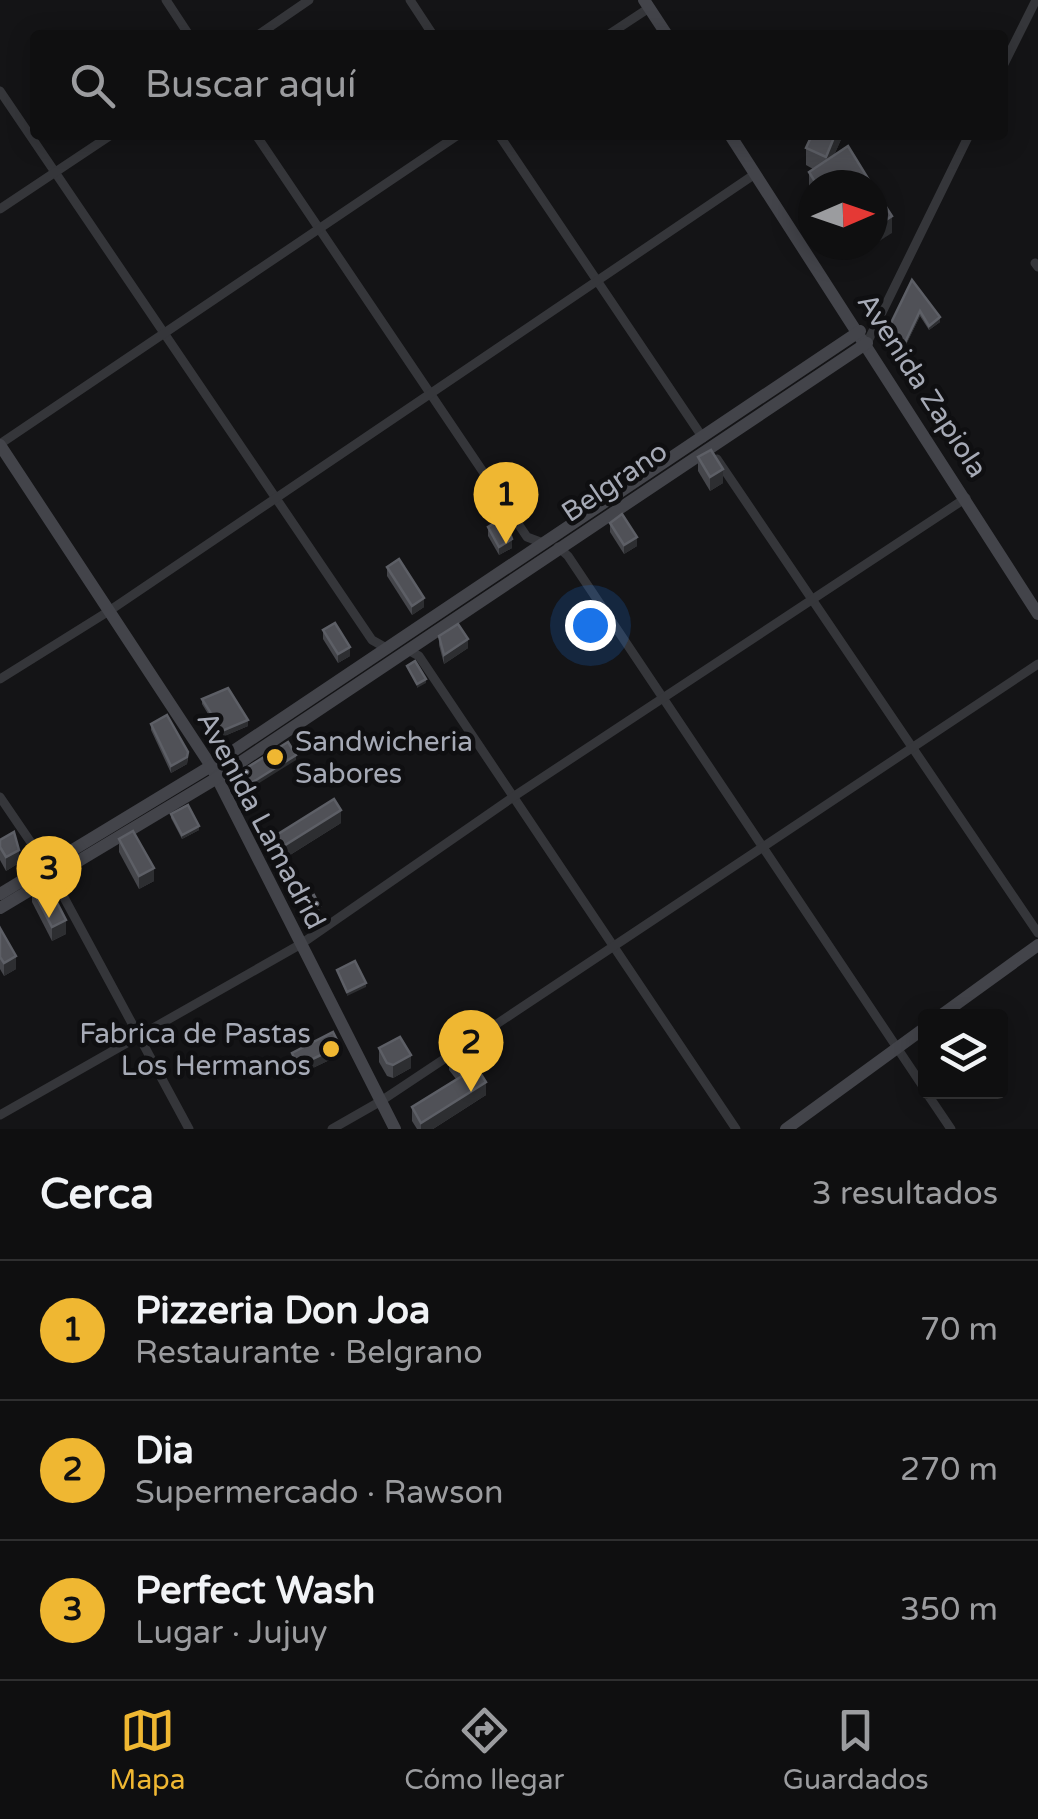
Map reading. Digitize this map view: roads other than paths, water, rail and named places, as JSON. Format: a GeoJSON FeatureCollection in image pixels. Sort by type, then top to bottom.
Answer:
{"type":"FeatureCollection","features":[{"type":"Feature","properties":{"kind":"main road"},"geometry":{"type":"LineString","coordinates":[[647,4],[663,30]]}},
{"type":"Feature","properties":{"kind":"main road","name":"Avenida Zapiola"},"geometry":{"type":"LineString","coordinates":[[733,140],[1038,614]]}},
{"type":"Feature","properties":{"kind":"main road","name":"Belgrano"},"geometry":{"type":"LineString","coordinates":[[214,772],[543,544],[863,337]]}},
{"type":"Feature","properties":{"kind":"main road","name":"Belgrano"},"geometry":{"type":"LineString","coordinates":[[214,772],[410,650],[706,442]]}},
{"type":"Feature","properties":{"kind":"main road","name":"Avenida Lamadrid"},"geometry":{"type":"LineString","coordinates":[[0,444],[4,461],[214,772],[395,1129]]}},
{"type":"Feature","properties":{"kind":"main road"},"geometry":{"type":"LineString","coordinates":[[0,908],[49,872],[214,772]]}},
{"type":"Feature","properties":{"kind":"main road"},"geometry":{"type":"LineString","coordinates":[[0,894],[49,872]]}},
{"type":"Feature","properties":{"kind":"main road"},"geometry":{"type":"LineString","coordinates":[[950,1009],[1038,945]]}},
{"type":"Feature","properties":{"kind":"main road"},"geometry":{"type":"LineString","coordinates":[[786,1129],[918,1033]]}},
{"type":"Feature","properties":{"kind":"street"},"geometry":{"type":"LineString","coordinates":[[166,0],[186,30]]}},
{"type":"Feature","properties":{"kind":"street"},"geometry":{"type":"LineString","coordinates":[[265,30],[309,0]]}},
{"type":"Feature","properties":{"kind":"street"},"geometry":{"type":"LineString","coordinates":[[410,0],[430,30]]}},
{"type":"Feature","properties":{"kind":"street"},"geometry":{"type":"LineString","coordinates":[[1008,56],[1036,0]]}},
{"type":"Feature","properties":{"kind":"street"},"geometry":{"type":"LineString","coordinates":[[614,30],[647,4]]}},
{"type":"Feature","properties":{"kind":"street"},"geometry":{"type":"LineString","coordinates":[[0,91],[30,137]]}},
{"type":"Feature","properties":{"kind":"street"},"geometry":{"type":"LineString","coordinates":[[32,140],[372,640],[387,649],[410,650],[420,656],[736,1129]]}},
{"type":"Feature","properties":{"kind":"street"},"geometry":{"type":"LineString","coordinates":[[0,208],[104,140]]}},
{"type":"Feature","properties":{"kind":"street"},"geometry":{"type":"LineString","coordinates":[[259,140],[527,537],[560,548],[918,1079]]}},
{"type":"Feature","properties":{"kind":"street"},"geometry":{"type":"LineString","coordinates":[[0,444],[451,140]]}},
{"type":"Feature","properties":{"kind":"street"},"geometry":{"type":"LineString","coordinates":[[503,140],[1038,933]]}},
{"type":"Feature","properties":{"kind":"street","name":"Belgrano"},"geometry":{"type":"LineString","coordinates":[[863,337],[879,318],[967,140]]}},
{"type":"Feature","properties":{"kind":"street"},"geometry":{"type":"LineString","coordinates":[[0,679],[109,612],[755,174]]}},
{"type":"Feature","properties":{"kind":"street"},"geometry":{"type":"LineString","coordinates":[[0,1115],[301,944],[516,795],[966,498]]}},
{"type":"Feature","properties":{"kind":"street"},"geometry":{"type":"LineString","coordinates":[[332,1129],[381,1102],[761,845],[1038,664]]}},
{"type":"Feature","properties":{"kind":"street"},"geometry":{"type":"LineString","coordinates":[[0,797],[49,872],[190,1129]]}},
{"type":"Feature","properties":{"kind":"street"},"geometry":{"type":"LineString","coordinates":[[931,1099],[951,1129]]}},
{"type":"Feature","properties":{"kind":"place","name":"Pizzeria Don Joa"},"geometry":{"type":"Point","coordinates":[506,544]}},
{"type":"Feature","properties":{"kind":"place","name":"Sandwicheria Sabores"},"geometry":{"type":"Point","coordinates":[275,757]}},
{"type":"Feature","properties":{"kind":"place","name":"Perfect Wash"},"geometry":{"type":"Point","coordinates":[49,918]}},
{"type":"Feature","properties":{"kind":"place","name":"Fabrica de Pastas Los Hermanos"},"geometry":{"type":"Point","coordinates":[331,1049]}},
{"type":"Feature","properties":{"kind":"place","name":"Dia"},"geometry":{"type":"Point","coordinates":[471,1092]}}]}
